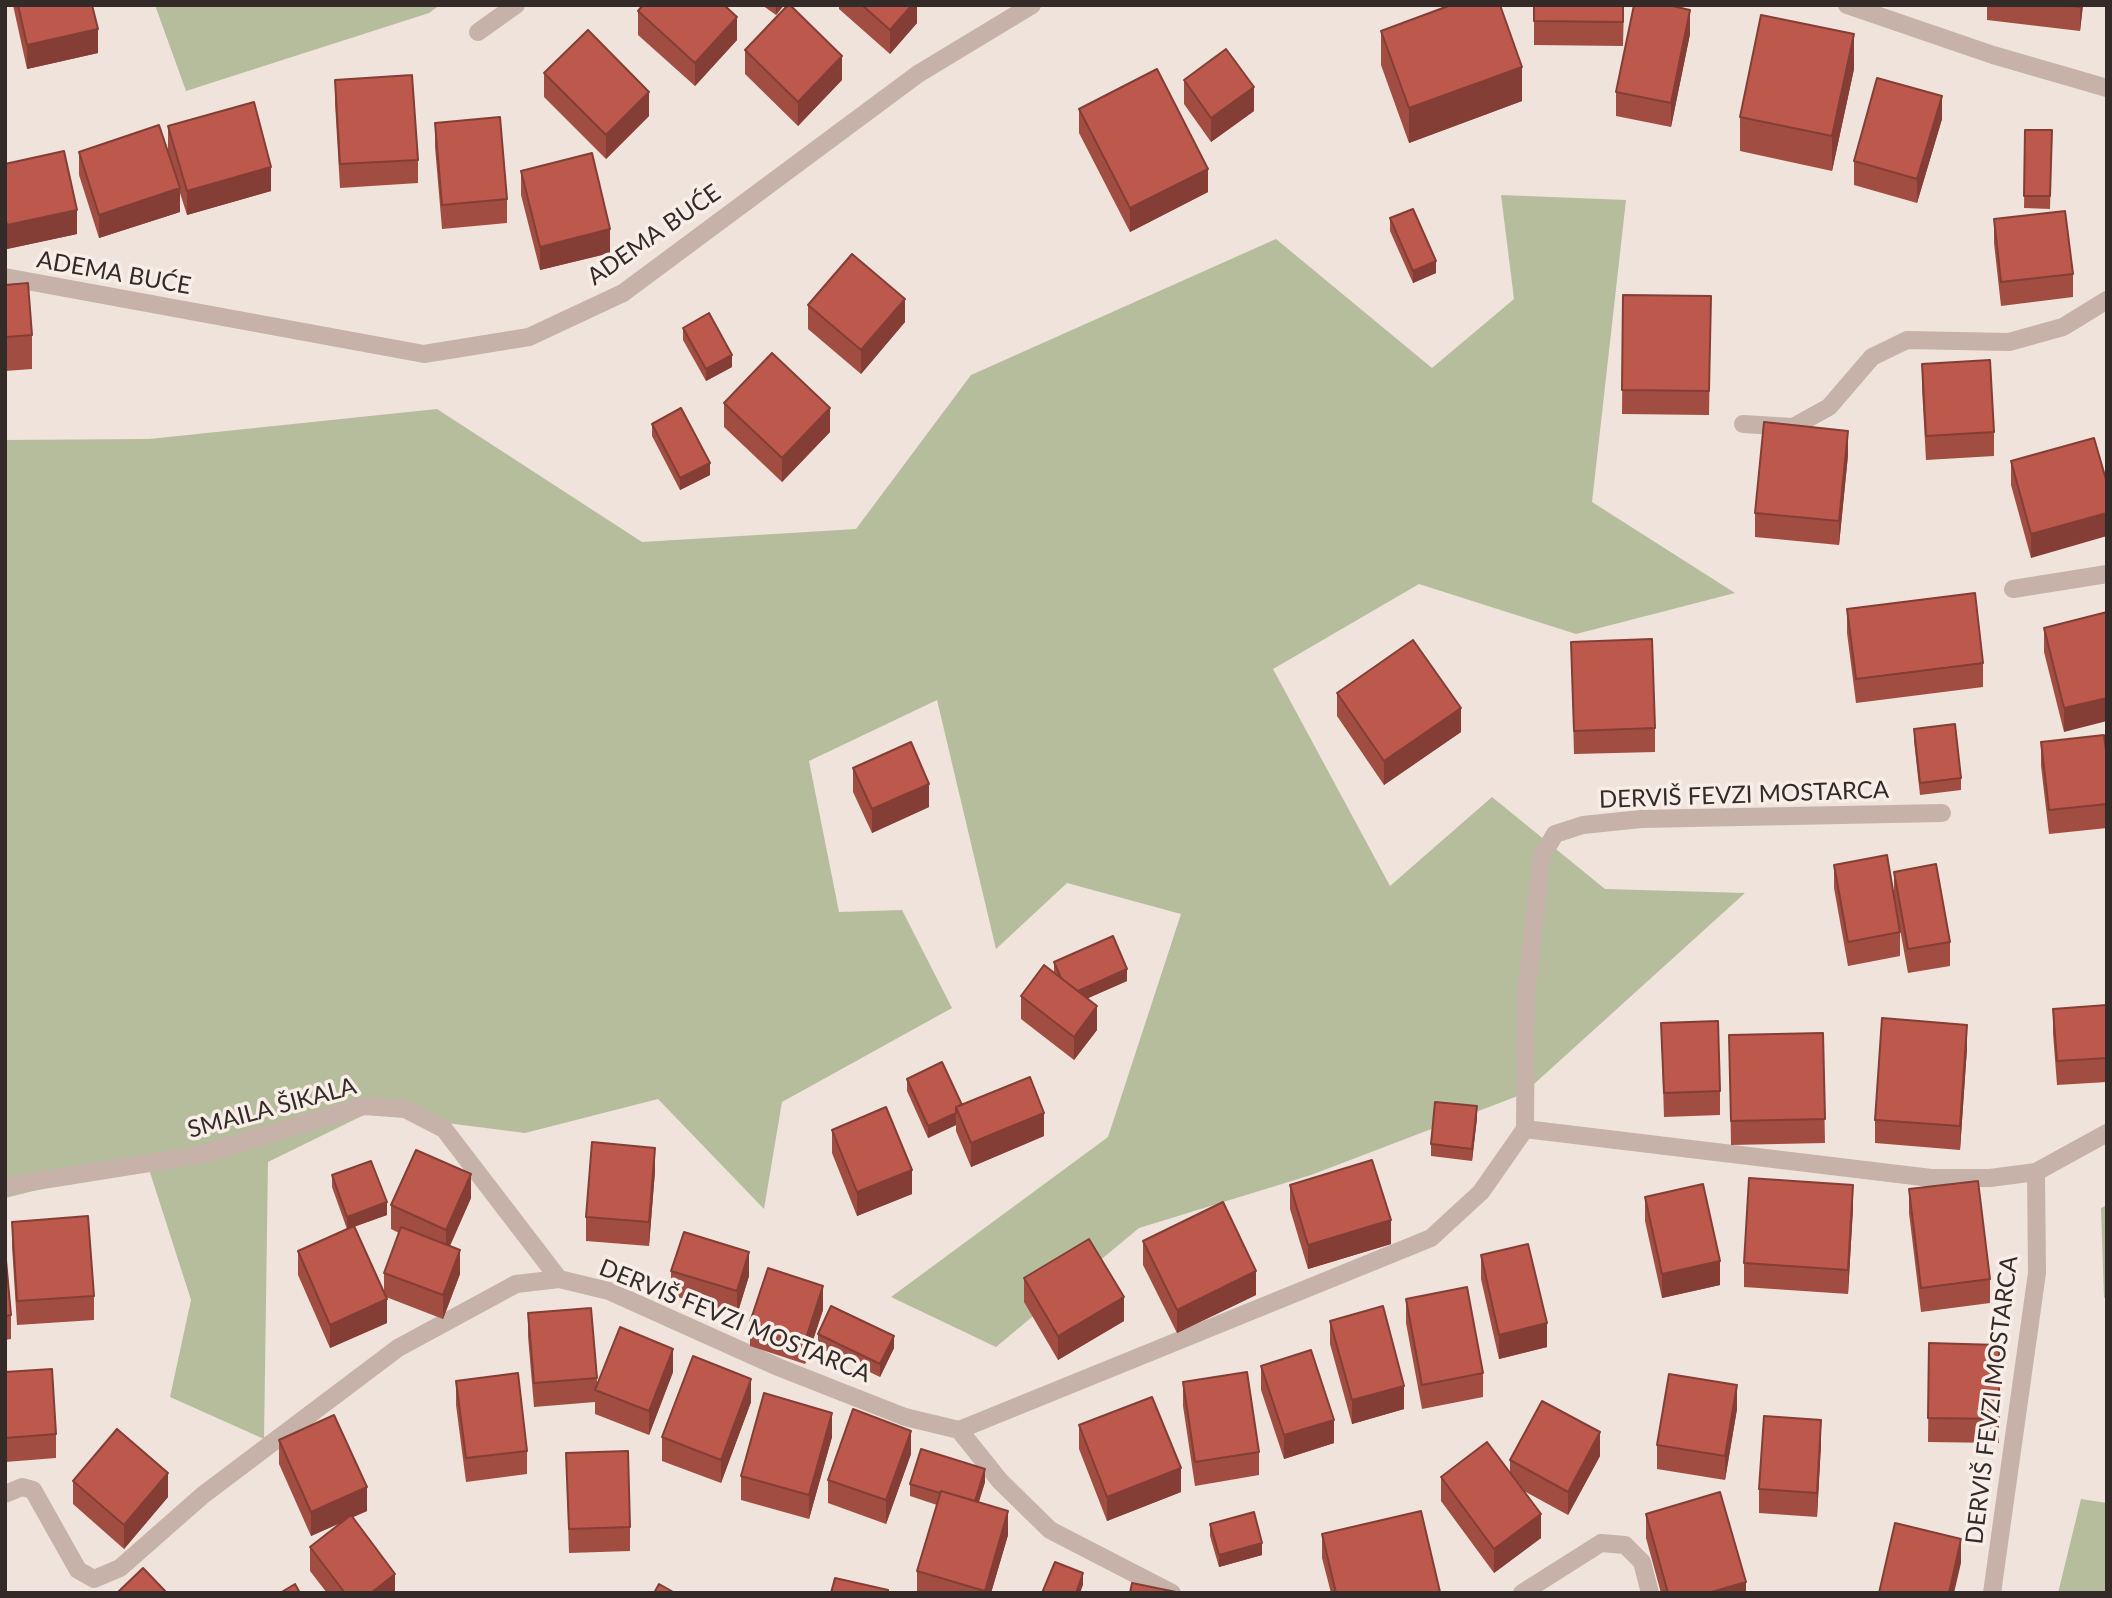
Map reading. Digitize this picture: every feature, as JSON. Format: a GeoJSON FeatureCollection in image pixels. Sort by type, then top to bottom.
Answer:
{"type":"FeatureCollection","features":[{"type":"Feature","properties":{"kind":"street"},"geometry":{"type":"LineString","coordinates":[[478,33],[516,5]]}},
{"type":"Feature","properties":{"kind":"street","name":"ADEMA BUĆE"},"geometry":{"type":"LineString","coordinates":[[5,277],[424,354],[529,337],[623,293],[918,74],[1032,5]]}},
{"type":"Feature","properties":{"kind":"street"},"geometry":{"type":"LineString","coordinates":[[1847,5],[1993,55],[2107,88]]}},
{"type":"Feature","properties":{"kind":"street"},"geometry":{"type":"LineString","coordinates":[[1743,425],[1793,427],[1829,407],[1872,357],[1908,340],[2009,342],[2063,327],[2107,300]]}},
{"type":"Feature","properties":{"kind":"street"},"geometry":{"type":"LineString","coordinates":[[2013,589],[2107,574]]}},
{"type":"Feature","properties":{"kind":"street","name":"DERVIŠ FEVZI MOSTARCA"},"geometry":{"type":"LineString","coordinates":[[1525,1129],[1528,982],[1541,858],[1555,834],[1583,825],[1642,818],[1942,813]]}},
{"type":"Feature","properties":{"kind":"street","name":"SMAILA ŠIKALA"},"geometry":{"type":"LineString","coordinates":[[5,1186],[199,1155],[364,1106],[405,1109],[444,1129],[559,1279]]}},
{"type":"Feature","properties":{"kind":"street"},"geometry":{"type":"LineString","coordinates":[[1172,1593],[1049,1530],[1000,1480],[959,1430],[1431,1238],[1481,1192],[1525,1129],[1931,1178],[1990,1178],[2036,1172],[2107,1133]]}},
{"type":"Feature","properties":{"kind":"street","name":"DERVIŠ FEVZI MOSTARCA"},"geometry":{"type":"LineString","coordinates":[[1992,1593],[2037,1273],[2036,1172]]}},
{"type":"Feature","properties":{"kind":"street","name":"DERVIŠ FEVZI MOSTARCA"},"geometry":{"type":"LineString","coordinates":[[5,1494],[22,1487],[33,1490],[78,1570],[94,1579],[120,1568],[203,1495],[398,1348],[516,1284],[559,1279],[609,1291],[778,1367],[905,1417],[959,1430]]}},
{"type":"Feature","properties":{"kind":"street"},"geometry":{"type":"LineString","coordinates":[[1522,1593],[1601,1544],[1625,1545],[1642,1562],[1650,1593]]}},
{"type":"Feature","properties":{"kind":"green space"},"geometry":{"type":"Polygon","coordinates":[[[155,5],[440,5],[429,13],[186,91],[155,5]]]}},
{"type":"Feature","properties":{"kind":"green space"},"geometry":{"type":"Polygon","coordinates":[[[1501,195],[1626,200],[1592,502],[1735,593],[1576,634],[1419,584],[1273,669],[1390,886],[1492,797],[1605,889],[1745,893],[1523,1094],[1311,1175],[1139,1228],[996,1347],[891,1297],[1108,1137],[1181,914],[1067,883],[996,949],[937,700],[809,761],[839,912],[902,910],[952,1008],[782,1102],[764,1209],[658,1099],[525,1133],[368,1113],[268,1162],[264,1439],[170,1397],[191,1300],[147,1163],[5,1198],[5,440],[149,439],[437,409],[642,542],[856,529],[971,375],[1276,239],[1432,368],[1514,299],[1501,195]]]}},
{"type":"Feature","properties":{"kind":"green space"},"geometry":{"type":"Polygon","coordinates":[[[2107,1205],[2107,1298],[2104,1298],[2101,1208],[2107,1205]]]}},
{"type":"Feature","properties":{"kind":"green space"},"geometry":{"type":"Polygon","coordinates":[[[2081,1499],[2107,1503],[2107,1593],[2058,1593],[2081,1499]]]}},
{"type":"Feature","properties":{"kind":"building"},"geometry":{"type":"Polygon","coordinates":[[[18,5],[92,5],[98,29],[27,45],[18,5]]]}},
{"type":"Feature","properties":{"kind":"building"},"geometry":{"type":"Polygon","coordinates":[[[643,5],[724,5],[737,17],[695,63],[638,11],[643,5]]]}},
{"type":"Feature","properties":{"kind":"building"},"geometry":{"type":"Polygon","coordinates":[[[788,5],[842,56],[798,102],[745,50],[788,5]]]}},
{"type":"Feature","properties":{"kind":"building"},"geometry":{"type":"Polygon","coordinates":[[[862,5],[912,5],[890,30],[862,5]]]}},
{"type":"Feature","properties":{"kind":"building"},"geometry":{"type":"Polygon","coordinates":[[[1451,5],[1500,5],[1522,67],[1409,108],[1381,31],[1451,5]]]}},
{"type":"Feature","properties":{"kind":"building"},"geometry":{"type":"Polygon","coordinates":[[[1534,5],[1623,5],[1623,22],[1534,21],[1534,5]]]}},
{"type":"Feature","properties":{"kind":"building"},"geometry":{"type":"Polygon","coordinates":[[[1634,5],[1668,5],[1690,10],[1671,103],[1616,92],[1634,5]]]}},
{"type":"Feature","properties":{"kind":"building"},"geometry":{"type":"Polygon","coordinates":[[[1761,15],[1854,34],[1832,136],[1740,117],[1761,15]]]}},
{"type":"Feature","properties":{"kind":"building"},"geometry":{"type":"Polygon","coordinates":[[[588,30],[649,92],[606,135],[544,73],[588,30]]]}},
{"type":"Feature","properties":{"kind":"building"},"geometry":{"type":"Polygon","coordinates":[[[1226,49],[1254,87],[1211,118],[1184,80],[1226,49]]]}},
{"type":"Feature","properties":{"kind":"building"},"geometry":{"type":"Polygon","coordinates":[[[1157,69],[1208,169],[1130,208],[1079,109],[1157,69]]]}},
{"type":"Feature","properties":{"kind":"building"},"geometry":{"type":"Polygon","coordinates":[[[412,75],[418,160],[340,164],[335,80],[412,75]]]}},
{"type":"Feature","properties":{"kind":"building"},"geometry":{"type":"Polygon","coordinates":[[[1877,78],[1942,96],[1917,179],[1854,161],[1877,78]]]}},
{"type":"Feature","properties":{"kind":"building"},"geometry":{"type":"Polygon","coordinates":[[[254,102],[271,167],[187,191],[168,126],[254,102]]]}},
{"type":"Feature","properties":{"kind":"building"},"geometry":{"type":"Polygon","coordinates":[[[500,117],[507,199],[442,205],[435,123],[500,117]]]}},
{"type":"Feature","properties":{"kind":"building"},"geometry":{"type":"Polygon","coordinates":[[[159,125],[180,188],[99,215],[79,152],[159,125]]]}},
{"type":"Feature","properties":{"kind":"building"},"geometry":{"type":"Polygon","coordinates":[[[2025,130],[2052,130],[2050,196],[2024,196],[2025,130]]]}},
{"type":"Feature","properties":{"kind":"building"},"geometry":{"type":"Polygon","coordinates":[[[64,151],[77,210],[7,225],[5,164],[64,151]]]}},
{"type":"Feature","properties":{"kind":"building"},"geometry":{"type":"Polygon","coordinates":[[[592,153],[610,229],[540,247],[521,171],[592,153]]]}},
{"type":"Feature","properties":{"kind":"building"},"geometry":{"type":"Polygon","coordinates":[[[1413,209],[1436,261],[1413,271],[1390,218],[1413,209]]]}},
{"type":"Feature","properties":{"kind":"building"},"geometry":{"type":"Polygon","coordinates":[[[2065,211],[2073,274],[2001,282],[1994,219],[2065,211]]]}},
{"type":"Feature","properties":{"kind":"building"},"geometry":{"type":"Polygon","coordinates":[[[852,254],[905,299],[861,350],[808,305],[852,254]]]}},
{"type":"Feature","properties":{"kind":"building"},"geometry":{"type":"Polygon","coordinates":[[[28,283],[32,335],[5,337],[5,285],[28,283]]]}},
{"type":"Feature","properties":{"kind":"building"},"geometry":{"type":"Polygon","coordinates":[[[1623,295],[1711,296],[1709,391],[1622,390],[1623,295]]]}},
{"type":"Feature","properties":{"kind":"building"},"geometry":{"type":"Polygon","coordinates":[[[709,313],[732,355],[706,369],[683,328],[709,313]]]}},
{"type":"Feature","properties":{"kind":"building"},"geometry":{"type":"Polygon","coordinates":[[[772,353],[830,408],[782,458],[724,403],[772,353]]]}},
{"type":"Feature","properties":{"kind":"building"},"geometry":{"type":"Polygon","coordinates":[[[1990,360],[1994,432],[1926,436],[1922,364],[1990,360]]]}},
{"type":"Feature","properties":{"kind":"building"},"geometry":{"type":"Polygon","coordinates":[[[681,408],[710,463],[680,478],[652,424],[681,408]]]}},
{"type":"Feature","properties":{"kind":"building"},"geometry":{"type":"Polygon","coordinates":[[[1764,422],[1848,431],[1839,521],[1755,513],[1764,422]]]}},
{"type":"Feature","properties":{"kind":"building"},"geometry":{"type":"Polygon","coordinates":[[[2094,438],[2107,483],[2107,513],[2031,534],[2011,461],[2094,438]]]}},
{"type":"Feature","properties":{"kind":"building"},"geometry":{"type":"Polygon","coordinates":[[[1975,593],[1983,663],[1856,679],[1847,609],[1975,593]]]}},
{"type":"Feature","properties":{"kind":"building"},"geometry":{"type":"Polygon","coordinates":[[[2107,612],[2107,698],[2064,708],[2044,628],[2107,612]]]}},
{"type":"Feature","properties":{"kind":"building"},"geometry":{"type":"Polygon","coordinates":[[[1652,639],[1655,728],[1574,731],[1571,642],[1652,639]]]}},
{"type":"Feature","properties":{"kind":"building"},"geometry":{"type":"Polygon","coordinates":[[[1413,640],[1461,708],[1384,761],[1337,693],[1413,640]]]}},
{"type":"Feature","properties":{"kind":"building"},"geometry":{"type":"Polygon","coordinates":[[[1955,724],[1961,778],[1920,783],[1914,729],[1955,724]]]}},
{"type":"Feature","properties":{"kind":"building"},"geometry":{"type":"Polygon","coordinates":[[[2104,735],[2107,804],[2049,810],[2041,742],[2104,735]]]}},
{"type":"Feature","properties":{"kind":"building"},"geometry":{"type":"Polygon","coordinates":[[[911,742],[929,784],[872,809],[853,768],[911,742]]]}},
{"type":"Feature","properties":{"kind":"building"},"geometry":{"type":"Polygon","coordinates":[[[1887,855],[1900,932],[1848,942],[1834,865],[1887,855]]]}},
{"type":"Feature","properties":{"kind":"building"},"geometry":{"type":"Polygon","coordinates":[[[1936,864],[1950,942],[1908,949],[1894,872],[1936,864]]]}},
{"type":"Feature","properties":{"kind":"building"},"geometry":{"type":"Polygon","coordinates":[[[1113,936],[1127,969],[1078,991],[1061,978],[1054,962],[1113,936]]]}},
{"type":"Feature","properties":{"kind":"building"},"geometry":{"type":"Polygon","coordinates":[[[1044,965],[1097,1006],[1074,1037],[1021,996],[1044,965]]]}},
{"type":"Feature","properties":{"kind":"building"},"geometry":{"type":"Polygon","coordinates":[[[2107,1005],[2107,1058],[2057,1061],[2053,1009],[2107,1005]]]}},
{"type":"Feature","properties":{"kind":"building"},"geometry":{"type":"Polygon","coordinates":[[[1882,1018],[1967,1025],[1960,1126],[1875,1120],[1882,1018]]]}},
{"type":"Feature","properties":{"kind":"building"},"geometry":{"type":"Polygon","coordinates":[[[1718,1021],[1720,1091],[1664,1093],[1661,1023],[1718,1021]]]}},
{"type":"Feature","properties":{"kind":"building"},"geometry":{"type":"Polygon","coordinates":[[[1823,1033],[1825,1119],[1731,1121],[1729,1035],[1823,1033]]]}},
{"type":"Feature","properties":{"kind":"building"},"geometry":{"type":"Polygon","coordinates":[[[942,1062],[962,1105],[956,1107],[956,1113],[928,1126],[907,1079],[942,1062]]]}},
{"type":"Feature","properties":{"kind":"building"},"geometry":{"type":"Polygon","coordinates":[[[1030,1077],[1044,1113],[971,1143],[956,1107],[1030,1077]]]}},
{"type":"Feature","properties":{"kind":"building"},"geometry":{"type":"Polygon","coordinates":[[[1435,1102],[1477,1106],[1472,1149],[1431,1144],[1435,1102]]]}},
{"type":"Feature","properties":{"kind":"building"},"geometry":{"type":"Polygon","coordinates":[[[886,1107],[912,1170],[857,1192],[832,1130],[886,1107]]]}},
{"type":"Feature","properties":{"kind":"building"},"geometry":{"type":"Polygon","coordinates":[[[592,1142],[655,1148],[649,1222],[586,1217],[592,1142]]]}},
{"type":"Feature","properties":{"kind":"building"},"geometry":{"type":"Polygon","coordinates":[[[416,1150],[471,1174],[446,1230],[391,1205],[416,1150]]]}},
{"type":"Feature","properties":{"kind":"building"},"geometry":{"type":"Polygon","coordinates":[[[1372,1160],[1391,1220],[1308,1245],[1290,1185],[1372,1160]]]}},
{"type":"Feature","properties":{"kind":"building"},"geometry":{"type":"Polygon","coordinates":[[[371,1161],[387,1202],[347,1217],[332,1175],[371,1161]]]}},
{"type":"Feature","properties":{"kind":"building"},"geometry":{"type":"Polygon","coordinates":[[[1749,1178],[1853,1185],[1848,1270],[1744,1263],[1749,1178]]]}},
{"type":"Feature","properties":{"kind":"building"},"geometry":{"type":"Polygon","coordinates":[[[1978,1181],[1990,1279],[1921,1288],[1909,1189],[1978,1181]]]}},
{"type":"Feature","properties":{"kind":"building"},"geometry":{"type":"Polygon","coordinates":[[[1703,1184],[1720,1261],[1662,1274],[1645,1197],[1703,1184]]]}},
{"type":"Feature","properties":{"kind":"building"},"geometry":{"type":"Polygon","coordinates":[[[1223,1202],[1256,1271],[1177,1310],[1143,1241],[1223,1202]]]}},
{"type":"Feature","properties":{"kind":"building"},"geometry":{"type":"Polygon","coordinates":[[[88,1216],[94,1296],[17,1301],[12,1222],[88,1216]]]}},
{"type":"Feature","properties":{"kind":"building"},"geometry":{"type":"Polygon","coordinates":[[[354,1226],[387,1299],[330,1325],[298,1251],[354,1226]]]}},
{"type":"Feature","properties":{"kind":"building"},"geometry":{"type":"Polygon","coordinates":[[[401,1227],[460,1250],[443,1295],[384,1273],[401,1227]]]}},
{"type":"Feature","properties":{"kind":"building"},"geometry":{"type":"Polygon","coordinates":[[[684,1232],[749,1252],[737,1291],[671,1271],[684,1232]]]}},
{"type":"Feature","properties":{"kind":"building"},"geometry":{"type":"Polygon","coordinates":[[[1089,1239],[1124,1297],[1058,1336],[1024,1278],[1089,1239]]]}},
{"type":"Feature","properties":{"kind":"building"},"geometry":{"type":"Polygon","coordinates":[[[1528,1244],[1547,1323],[1499,1335],[1481,1255],[1528,1244]]]}},
{"type":"Feature","properties":{"kind":"building"},"geometry":{"type":"Polygon","coordinates":[[[5,1249],[11,1315],[5,1316],[5,1249]]]}},
{"type":"Feature","properties":{"kind":"building"},"geometry":{"type":"Polygon","coordinates":[[[768,1268],[823,1286],[805,1341],[750,1322],[768,1268]]]}},
{"type":"Feature","properties":{"kind":"building"},"geometry":{"type":"Polygon","coordinates":[[[1467,1287],[1483,1373],[1422,1385],[1406,1299],[1467,1287]]]}},
{"type":"Feature","properties":{"kind":"building"},"geometry":{"type":"Polygon","coordinates":[[[831,1306],[894,1336],[880,1364],[818,1334],[831,1306]]]}},
{"type":"Feature","properties":{"kind":"building"},"geometry":{"type":"Polygon","coordinates":[[[1383,1306],[1404,1386],[1352,1400],[1330,1321],[1383,1306]]]}},
{"type":"Feature","properties":{"kind":"building"},"geometry":{"type":"Polygon","coordinates":[[[591,1308],[597,1378],[534,1383],[528,1313],[591,1308]]]}},
{"type":"Feature","properties":{"kind":"building"},"geometry":{"type":"Polygon","coordinates":[[[620,1327],[673,1349],[649,1411],[595,1390],[620,1327]]]}},
{"type":"Feature","properties":{"kind":"building"},"geometry":{"type":"Polygon","coordinates":[[[1929,1343],[1999,1345],[1999,1419],[1928,1418],[1929,1343]]]}},
{"type":"Feature","properties":{"kind":"building"},"geometry":{"type":"Polygon","coordinates":[[[1311,1350],[1334,1420],[1284,1435],[1261,1366],[1311,1350]]]}},
{"type":"Feature","properties":{"kind":"building"},"geometry":{"type":"Polygon","coordinates":[[[693,1356],[751,1379],[721,1460],[662,1437],[693,1356]]]}},
{"type":"Feature","properties":{"kind":"building"},"geometry":{"type":"Polygon","coordinates":[[[52,1369],[56,1434],[5,1438],[5,1372],[52,1369]]]}},
{"type":"Feature","properties":{"kind":"building"},"geometry":{"type":"Polygon","coordinates":[[[1247,1372],[1259,1452],[1195,1462],[1183,1382],[1247,1372]]]}},
{"type":"Feature","properties":{"kind":"building"},"geometry":{"type":"Polygon","coordinates":[[[518,1373],[527,1451],[466,1458],[456,1381],[518,1373]]]}},
{"type":"Feature","properties":{"kind":"building"},"geometry":{"type":"Polygon","coordinates":[[[1669,1374],[1737,1385],[1725,1456],[1657,1445],[1669,1374]]]}},
{"type":"Feature","properties":{"kind":"building"},"geometry":{"type":"Polygon","coordinates":[[[764,1393],[832,1413],[809,1495],[741,1476],[764,1393]]]}},
{"type":"Feature","properties":{"kind":"building"},"geometry":{"type":"Polygon","coordinates":[[[1152,1397],[1181,1468],[1107,1497],[1079,1425],[1152,1397]]]}},
{"type":"Feature","properties":{"kind":"building"},"geometry":{"type":"Polygon","coordinates":[[[1542,1401],[1600,1432],[1568,1492],[1510,1460],[1542,1401]]]}},
{"type":"Feature","properties":{"kind":"building"},"geometry":{"type":"Polygon","coordinates":[[[853,1409],[911,1431],[886,1500],[828,1480],[853,1409]]]}},
{"type":"Feature","properties":{"kind":"building"},"geometry":{"type":"Polygon","coordinates":[[[334,1415],[367,1487],[311,1512],[279,1440],[334,1415]]]}},
{"type":"Feature","properties":{"kind":"building"},"geometry":{"type":"Polygon","coordinates":[[[1764,1416],[1821,1420],[1817,1493],[1759,1489],[1764,1416]]]}},
{"type":"Feature","properties":{"kind":"building"},"geometry":{"type":"Polygon","coordinates":[[[117,1429],[168,1473],[124,1525],[73,1481],[117,1429]]]}},
{"type":"Feature","properties":{"kind":"building"},"geometry":{"type":"Polygon","coordinates":[[[1487,1442],[1541,1514],[1494,1549],[1441,1477],[1487,1442]]]}},
{"type":"Feature","properties":{"kind":"building"},"geometry":{"type":"Polygon","coordinates":[[[921,1449],[985,1469],[975,1501],[910,1484],[921,1449]]]}},
{"type":"Feature","properties":{"kind":"building"},"geometry":{"type":"Polygon","coordinates":[[[628,1451],[630,1527],[569,1529],[566,1453],[628,1451]]]}},
{"type":"Feature","properties":{"kind":"building"},"geometry":{"type":"Polygon","coordinates":[[[941,1491],[1008,1511],[985,1591],[917,1571],[941,1491]]]}},
{"type":"Feature","properties":{"kind":"building"},"geometry":{"type":"Polygon","coordinates":[[[1720,1492],[1746,1582],[1708,1593],[1668,1593],[1646,1514],[1720,1492]]]}},
{"type":"Feature","properties":{"kind":"building"},"geometry":{"type":"Polygon","coordinates":[[[1421,1511],[1440,1592],[1336,1593],[1322,1534],[1421,1511]]]}},
{"type":"Feature","properties":{"kind":"building"},"geometry":{"type":"Polygon","coordinates":[[[1254,1512],[1262,1543],[1219,1555],[1210,1524],[1254,1512]]]}},
{"type":"Feature","properties":{"kind":"building"},"geometry":{"type":"Polygon","coordinates":[[[351,1515],[395,1574],[371,1593],[345,1593],[310,1547],[351,1515]]]}},
{"type":"Feature","properties":{"kind":"building"},"geometry":{"type":"Polygon","coordinates":[[[1895,1523],[1961,1539],[1949,1593],[1879,1593],[1895,1523]]]}},
{"type":"Feature","properties":{"kind":"building"},"geometry":{"type":"Polygon","coordinates":[[[1055,1562],[1083,1573],[1076,1593],[1042,1593],[1055,1562]]]}},
{"type":"Feature","properties":{"kind":"building"},"geometry":{"type":"Polygon","coordinates":[[[143,1568],[167,1593],[117,1593],[143,1568]]]}},
{"type":"Feature","properties":{"kind":"building"},"geometry":{"type":"Polygon","coordinates":[[[835,1578],[888,1590],[888,1593],[831,1593],[835,1578]]]}},
{"type":"Feature","properties":{"kind":"building"},"geometry":{"type":"Polygon","coordinates":[[[1132,1583],[1181,1593],[1130,1593],[1132,1583]]]}},
{"type":"Feature","properties":{"kind":"building"},"geometry":{"type":"Polygon","coordinates":[[[295,1584],[300,1593],[280,1593],[295,1584]]]}},
{"type":"Feature","properties":{"kind":"building"},"geometry":{"type":"Polygon","coordinates":[[[659,1584],[675,1593],[654,1593],[659,1584]]]}}]}
